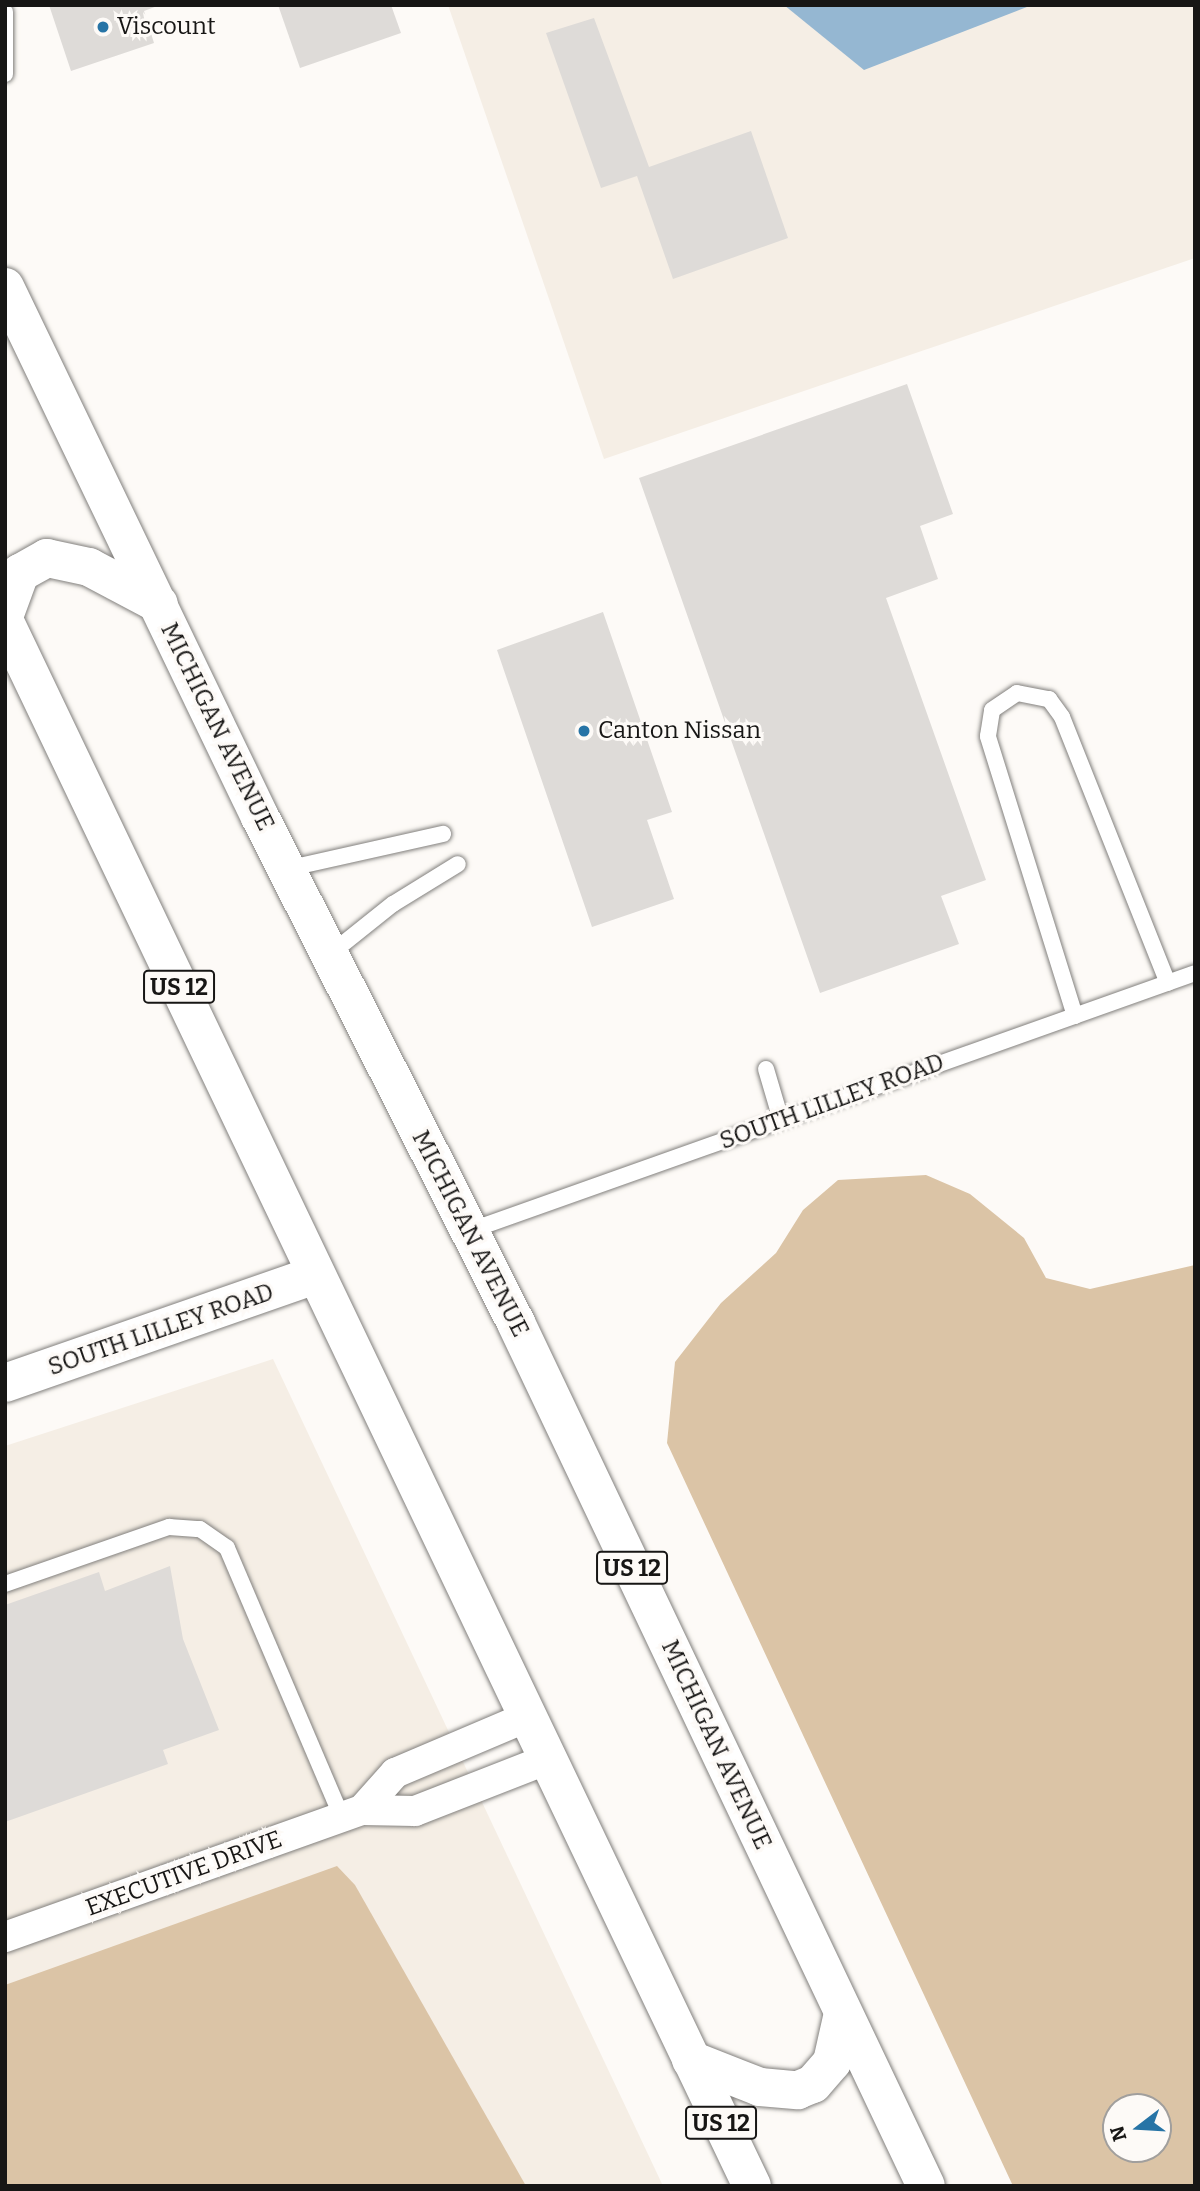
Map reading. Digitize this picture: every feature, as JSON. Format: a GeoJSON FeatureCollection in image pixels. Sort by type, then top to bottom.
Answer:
{"type":"FeatureCollection","features":[{"type":"Feature","properties":{"kind":"main road","name":"MICHIGAN AVENUE"},"geometry":{"type":"LineString","coordinates":[[5,287],[286,869],[469,1231],[926,2186]]}},
{"type":"Feature","properties":{"kind":"main road"},"geometry":{"type":"LineString","coordinates":[[5,614],[20,573],[47,558],[89,567],[159,604]]}},
{"type":"Feature","properties":{"kind":"main road","name":"US 12"},"geometry":{"type":"LineString","coordinates":[[5,622],[546,1760],[752,2186]]}},
{"type":"Feature","properties":{"kind":"main road","name":"SOUTH LILLEY ROAD"},"geometry":{"type":"LineString","coordinates":[[5,1383],[315,1275]]}},
{"type":"Feature","properties":{"kind":"main road"},"geometry":{"type":"LineString","coordinates":[[691,2060],[760,2087],[798,2090],[813,2084],[832,2062],[843,2014]]}},
{"type":"Feature","properties":{"kind":"street","name":"EXECUTIVE DRIVE"},"geometry":{"type":"LineString","coordinates":[[352,1814],[395,1773],[527,1717]]}},
{"type":"Feature","properties":{"kind":"street","name":"EXECUTIVE DRIVE"},"geometry":{"type":"LineString","coordinates":[[5,1937],[352,1814],[415,1811],[546,1760]]}},
{"type":"Feature","properties":{"kind":"lane"},"geometry":{"type":"LineString","coordinates":[[5,12],[5,74]]}},
{"type":"Feature","properties":{"kind":"lane"},"geometry":{"type":"LineString","coordinates":[[1075,1016],[1039,918],[988,736],[992,710],[1017,693],[1049,699],[1062,717],[1168,983]]}},
{"type":"Feature","properties":{"kind":"lane"},"geometry":{"type":"LineString","coordinates":[[286,869],[443,834]]}},
{"type":"Feature","properties":{"kind":"lane"},"geometry":{"type":"LineString","coordinates":[[330,955],[393,904],[457,864]]}},
{"type":"Feature","properties":{"kind":"lane","name":"SOUTH LILLEY ROAD"},"geometry":{"type":"LineString","coordinates":[[469,1231],[1195,973]]}},
{"type":"Feature","properties":{"kind":"lane"},"geometry":{"type":"LineString","coordinates":[[766,1069],[781,1120]]}},
{"type":"Feature","properties":{"kind":"lane"},"geometry":{"type":"LineString","coordinates":[[5,1584],[169,1527],[200,1529],[227,1548],[352,1814]]}},
{"type":"Feature","properties":{"kind":"shaded area"},"geometry":{"type":"Polygon","coordinates":[[[448,5],[1195,5],[1195,258],[604,459],[448,5]]]}},
{"type":"Feature","properties":{"kind":"shaded area"},"geometry":{"type":"Polygon","coordinates":[[[926,1175],[970,1194],[1024,1238],[1046,1278],[1090,1289],[1195,1265],[1195,2186],[1013,2186],[667,1443],[675,1362],[721,1303],[776,1253],[803,1210],[838,1180],[926,1175]]]}},
{"type":"Feature","properties":{"kind":"shaded area"},"geometry":{"type":"Polygon","coordinates":[[[273,1359],[663,2186],[5,2186],[5,1446],[273,1359]]]}},
{"type":"Feature","properties":{"kind":"shaded area"},"geometry":{"type":"Polygon","coordinates":[[[337,1866],[355,1885],[526,2186],[5,2186],[5,1985],[337,1866]]]}},
{"type":"Feature","properties":{"kind":"water"},"geometry":{"type":"Polygon","coordinates":[[[784,5],[1032,5],[864,70],[784,5]]]}},
{"type":"Feature","properties":{"kind":"building","name":"Viscount"},"geometry":{"type":"Polygon","coordinates":[[[49,5],[160,5],[144,11],[154,43],[71,71],[49,5]]]}},
{"type":"Feature","properties":{"kind":"building"},"geometry":{"type":"Polygon","coordinates":[[[278,5],[391,5],[401,33],[300,68],[278,5]]]}},
{"type":"Feature","properties":{"kind":"building"},"geometry":{"type":"Polygon","coordinates":[[[594,18],[649,167],[751,131],[788,238],[673,279],[637,176],[601,188],[546,33],[594,18]]]}},
{"type":"Feature","properties":{"kind":"building"},"geometry":{"type":"Polygon","coordinates":[[[907,384],[953,514],[920,526],[938,579],[886,598],[986,880],[941,896],[959,944],[820,993],[639,478],[907,384]]]}},
{"type":"Feature","properties":{"kind":"building","name":"Canton Nissan"},"geometry":{"type":"Polygon","coordinates":[[[603,612],[672,812],[647,820],[674,899],[592,927],[497,650],[603,612]]]}},
{"type":"Feature","properties":{"kind":"building"},"geometry":{"type":"Polygon","coordinates":[[[170,1566],[183,1639],[219,1730],[163,1750],[168,1764],[5,1822],[5,1605],[99,1572],[105,1591],[170,1566]]]}},
{"type":"Feature","properties":{"kind":"place","name":"Viscount"},"geometry":{"type":"Point","coordinates":[103,27]}},
{"type":"Feature","properties":{"kind":"place","name":"Canton Nissan"},"geometry":{"type":"Point","coordinates":[584,731]}}]}
